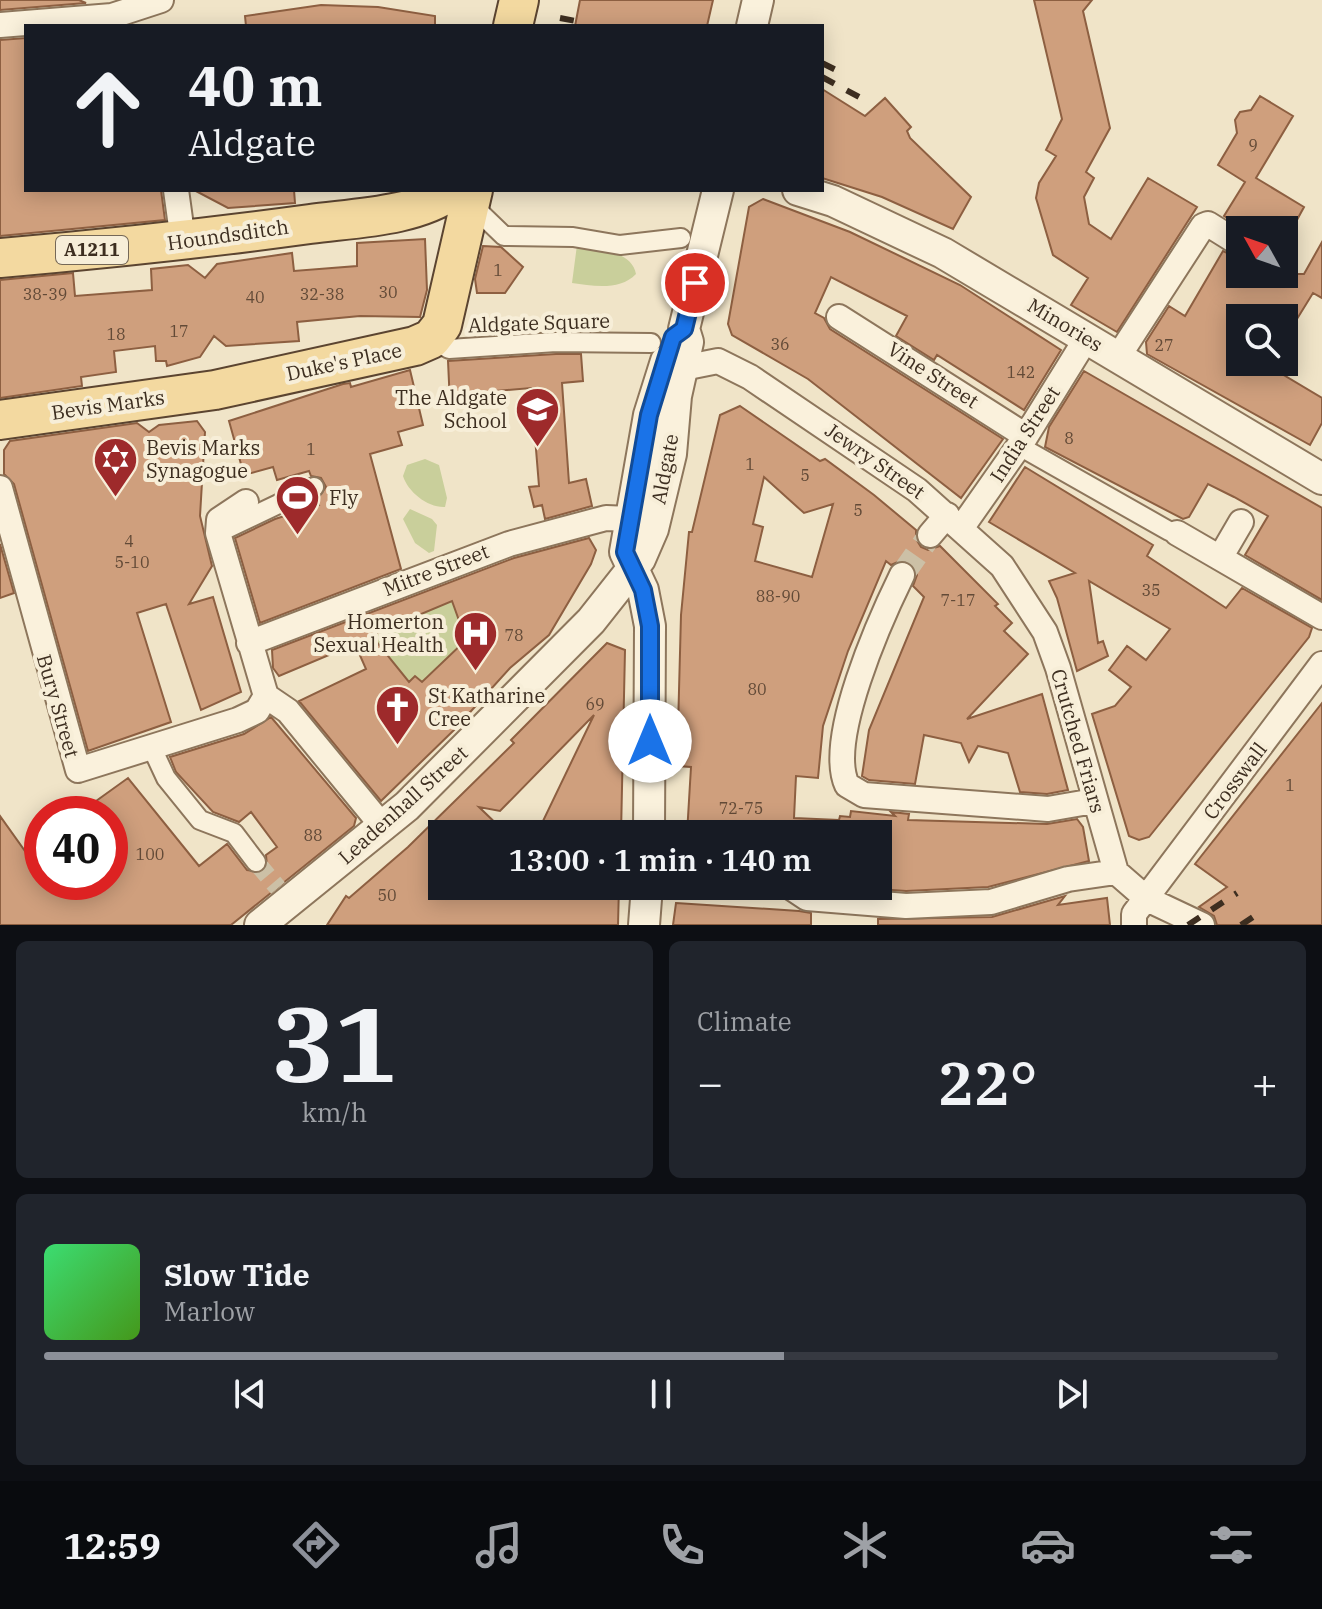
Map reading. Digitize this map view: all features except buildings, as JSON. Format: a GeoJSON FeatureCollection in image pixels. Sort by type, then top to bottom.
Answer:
{"type":"FeatureCollection","features":[{"type":"Feature","properties":{"kind":"main road"},"geometry":{"type":"LineString","coordinates":[[513,24],[519,0]]}},
{"type":"Feature","properties":{"kind":"main road"},"geometry":{"type":"LineString","coordinates":[[431,339],[445,317],[467,199]]}},
{"type":"Feature","properties":{"kind":"main road","name":"Houndsditch"},"geometry":{"type":"LineString","coordinates":[[0,258],[183,241],[467,199]]}},
{"type":"Feature","properties":{"kind":"main road","name":"Duke's Place"},"geometry":{"type":"LineString","coordinates":[[215,390],[415,346],[431,339]]}},
{"type":"Feature","properties":{"kind":"main road","name":"Bevis Marks"},"geometry":{"type":"LineString","coordinates":[[0,420],[215,390]]}},
{"type":"Feature","properties":{"kind":"street"},"geometry":{"type":"LineString","coordinates":[[752,24],[758,0]]}},
{"type":"Feature","properties":{"kind":"street"},"geometry":{"type":"LineString","coordinates":[[0,25],[112,16],[148,8]]}},
{"type":"Feature","properties":{"kind":"street"},"geometry":{"type":"LineString","coordinates":[[176,192],[183,241]]}},
{"type":"Feature","properties":{"kind":"street"},"geometry":{"type":"LineString","coordinates":[[684,329],[718,192]]}},
{"type":"Feature","properties":{"kind":"street","name":"Minories"},"geometry":{"type":"LineString","coordinates":[[804,192],[833,201],[943,253],[1322,479]]}},
{"type":"Feature","properties":{"kind":"street"},"geometry":{"type":"LineString","coordinates":[[467,199],[504,236],[573,237],[620,245],[681,238]]}},
{"type":"Feature","properties":{"kind":"street"},"geometry":{"type":"LineString","coordinates":[[1118,357],[1203,226],[1208,224],[1226,235]]}},
{"type":"Feature","properties":{"kind":"street","name":"Vine Street"},"geometry":{"type":"LineString","coordinates":[[839,317],[1027,444],[1322,617]]}},
{"type":"Feature","properties":{"kind":"street","name":"Aldgate"},"geometry":{"type":"LineString","coordinates":[[632,568],[647,547],[671,454],[676,396],[688,342],[684,329],[673,337],[649,415],[625,552],[632,568],[643,590],[648,615],[649,820]]}},
{"type":"Feature","properties":{"kind":"street","name":"Aldgate Square"},"geometry":{"type":"LineString","coordinates":[[431,339],[449,349],[556,342],[651,343]]}},
{"type":"Feature","properties":{"kind":"street","name":"India Street"},"geometry":{"type":"LineString","coordinates":[[930,535],[955,521],[1027,444],[1086,339]]}},
{"type":"Feature","properties":{"kind":"street","name":"Jewry Street"},"geometry":{"type":"LineString","coordinates":[[683,368],[718,361],[750,377],[824,424],[955,521],[1002,566],[1033,612]]}},
{"type":"Feature","properties":{"kind":"street"},"geometry":{"type":"LineString","coordinates":[[218,533],[314,487]]}},
{"type":"Feature","properties":{"kind":"street","name":"Bury Street"},"geometry":{"type":"LineString","coordinates":[[0,488],[75,767],[81,770],[238,720],[257,711],[266,696]]}},
{"type":"Feature","properties":{"kind":"street"},"geometry":{"type":"LineString","coordinates":[[246,502],[219,520],[218,533],[266,696],[278,701],[288,711],[384,828]]}},
{"type":"Feature","properties":{"kind":"street","name":"Mitre Street"},"geometry":{"type":"LineString","coordinates":[[249,643],[509,544],[606,518],[630,519]]}},
{"type":"Feature","properties":{"kind":"street"},"geometry":{"type":"LineString","coordinates":[[1220,558],[1241,522]]}},
{"type":"Feature","properties":{"kind":"street","name":"Leadenhall Street"},"geometry":{"type":"LineString","coordinates":[[260,925],[283,895],[384,828],[591,621],[632,568]]}},
{"type":"Feature","properties":{"kind":"street"},"geometry":{"type":"LineString","coordinates":[[902,575],[851,703],[841,769],[847,785],[864,795],[1048,809],[1094,801]]}},
{"type":"Feature","properties":{"kind":"street","name":"Crutched Friars"},"geometry":{"type":"LineString","coordinates":[[1033,612],[1058,668],[1116,872]]}},
{"type":"Feature","properties":{"kind":"street","name":"Crosswall"},"geometry":{"type":"LineString","coordinates":[[1147,899],[1322,664]]}},
{"type":"Feature","properties":{"kind":"street"},"geometry":{"type":"LineString","coordinates":[[152,748],[166,778],[200,820],[234,833],[256,862]]}},
{"type":"Feature","properties":{"kind":"street"},"geometry":{"type":"LineString","coordinates":[[832,900],[906,906],[991,902],[1068,879],[1116,872],[1147,899],[1202,925]]}},
{"type":"Feature","properties":{"kind":"street"},"geometry":{"type":"LineString","coordinates":[[1134,925],[1134,914],[1147,899]]}},
{"type":"Feature","properties":{"kind":"street"},"geometry":{"type":"LineString","coordinates":[[644,925],[646,900]]}},
{"type":"Feature","properties":{"kind":"green space"},"geometry":{"type":"Polygon","coordinates":[[[577,245],[603,249],[621,256],[633,266],[636,274],[614,285],[572,283],[577,245]]]}},
{"type":"Feature","properties":{"kind":"green space"},"geometry":{"type":"Polygon","coordinates":[[[425,459],[439,465],[447,498],[445,507],[432,505],[420,498],[409,488],[403,476],[407,465],[425,459]]]}},
{"type":"Feature","properties":{"kind":"green space"},"geometry":{"type":"Polygon","coordinates":[[[410,509],[432,519],[437,525],[434,551],[429,553],[415,543],[403,519],[410,509]]]}},
{"type":"Feature","properties":{"kind":"green space"},"geometry":{"type":"Polygon","coordinates":[[[452,601],[466,640],[422,682],[415,676],[409,682],[377,642],[359,654],[355,649],[386,630],[452,601]]]}},
{"type":"Feature","properties":{"kind":"tunnel"},"geometry":{"type":"LineString","coordinates":[[902,575],[930,535]]}},
{"type":"Feature","properties":{"kind":"tunnel"},"geometry":{"type":"LineString","coordinates":[[256,862],[278,888]]}},
{"type":"Feature","properties":{"kind":"railway"},"geometry":{"type":"LineString","coordinates":[[560,18],[576,21]]}},
{"type":"Feature","properties":{"kind":"railway"},"geometry":{"type":"LineString","coordinates":[[824,64],[840,72]]}},
{"type":"Feature","properties":{"kind":"railway"},"geometry":{"type":"LineString","coordinates":[[824,78],[861,98]]}},
{"type":"Feature","properties":{"kind":"railway"},"geometry":{"type":"LineString","coordinates":[[1188,925],[1237,893]]}},
{"type":"Feature","properties":{"kind":"railway"},"geometry":{"type":"LineString","coordinates":[[1241,925],[1262,911]]}},
{"type":"Feature","properties":{"kind":"place","name":"The Aldgate School"},"geometry":{"type":"Point","coordinates":[538,448]}},
{"type":"Feature","properties":{"kind":"place","name":"Bevis Marks Synagogue"},"geometry":{"type":"Point","coordinates":[115,498]}},
{"type":"Feature","properties":{"kind":"place","name":"Fly"},"geometry":{"type":"Point","coordinates":[298,537]}},
{"type":"Feature","properties":{"kind":"place","name":"Homerton Sexual Health"},"geometry":{"type":"Point","coordinates":[475,673]}},
{"type":"Feature","properties":{"kind":"place","name":"St Katharine Cree"},"geometry":{"type":"Point","coordinates":[397,747]}},
{"type":"Feature","properties":{"kind":"route"},"geometry":{"type":"LineString","coordinates":[[650,741],[650,626],[643,590],[625,552],[649,415],[673,337],[684,329],[695,283]]}}]}
